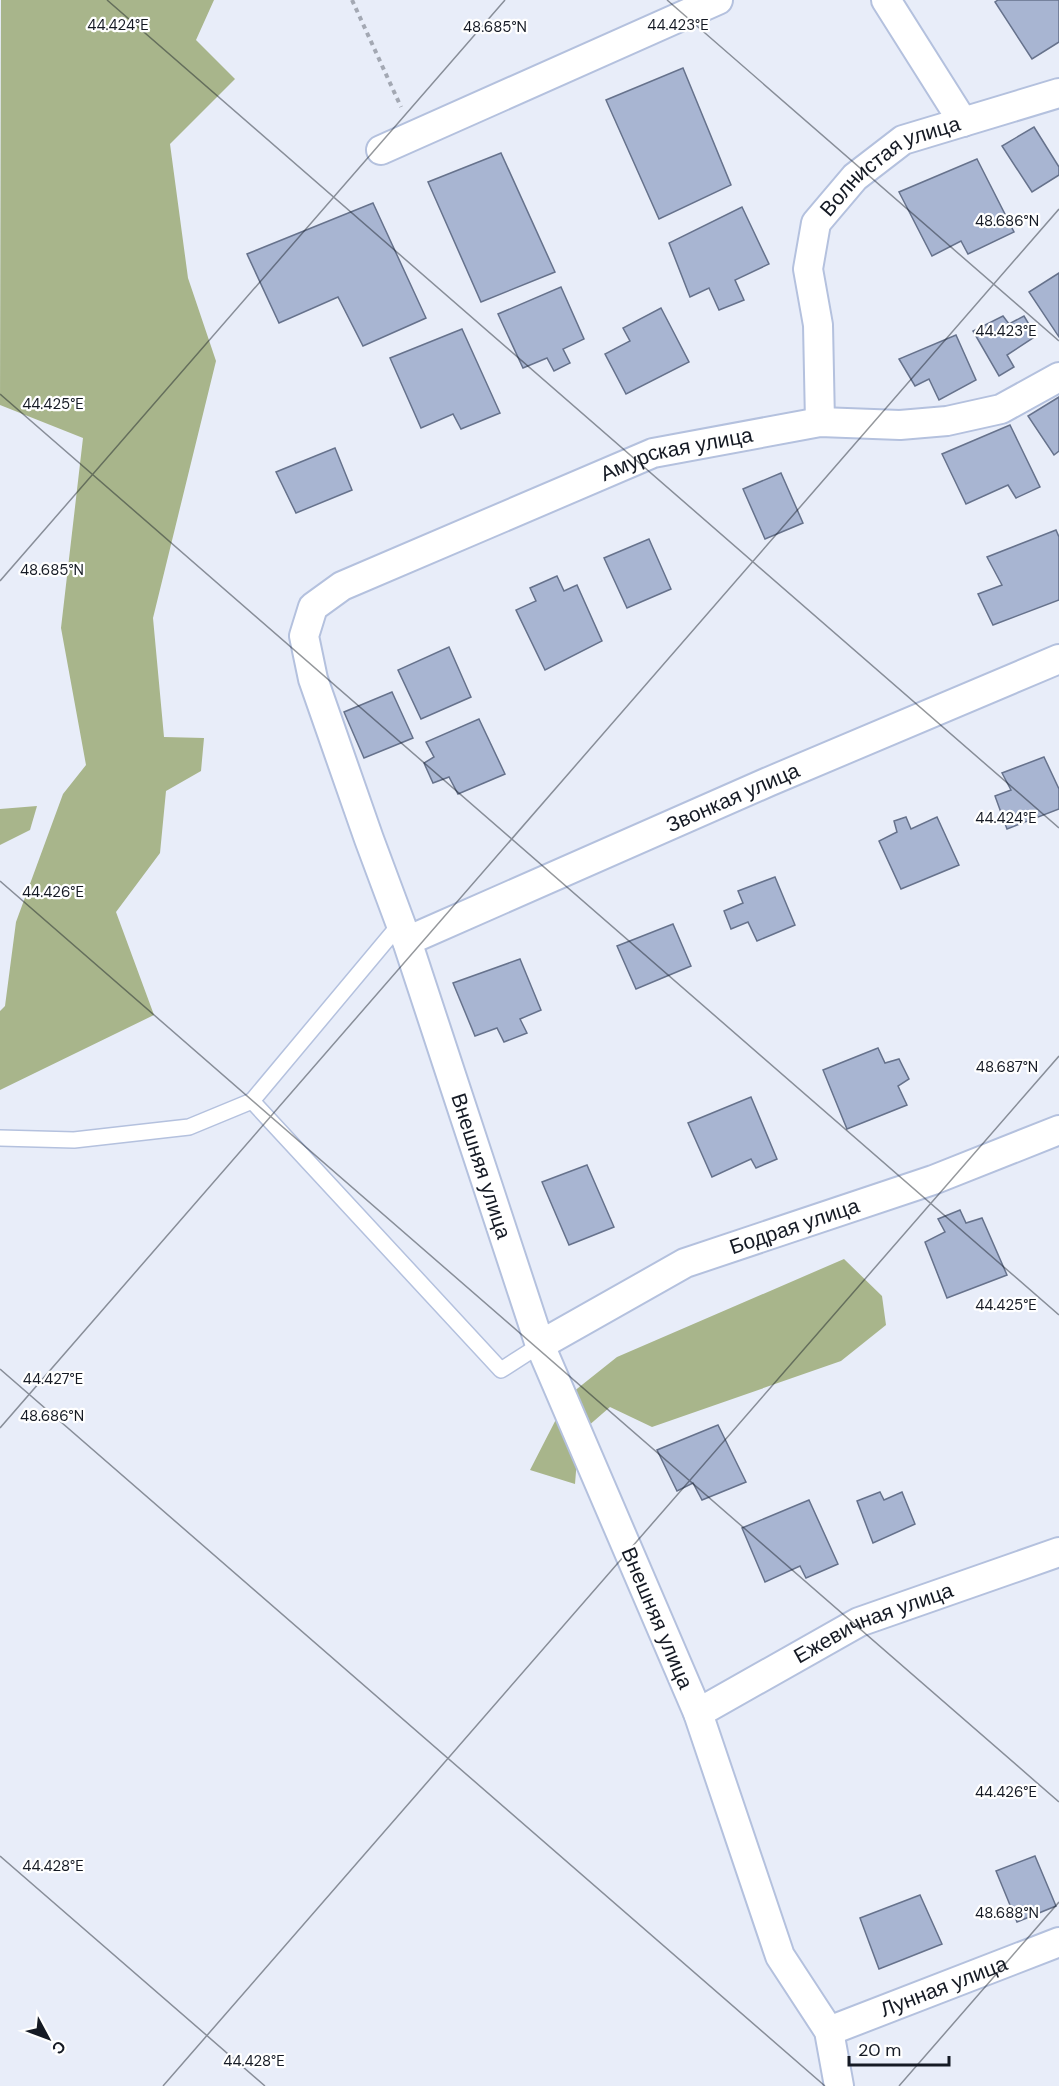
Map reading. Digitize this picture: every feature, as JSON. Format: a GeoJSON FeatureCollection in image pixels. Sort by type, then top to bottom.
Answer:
{"type":"FeatureCollection","features":[{"type":"Feature","properties":{"kind":"street"},"geometry":{"type":"LineString","coordinates":[[381,150],[718,0]]}},
{"type":"Feature","properties":{"kind":"street"},"geometry":{"type":"LineString","coordinates":[[885,0],[963,122]]}},
{"type":"Feature","properties":{"kind":"street","name":"Волнистая улица"},"geometry":{"type":"LineString","coordinates":[[820,422],[818,325],[808,269],[816,223],[855,177],[903,140],[1059,93]]}},
{"type":"Feature","properties":{"kind":"street","name":"Амурская улица"},"geometry":{"type":"LineString","coordinates":[[314,607],[342,586],[652,453],[820,422],[900,425],[947,421],[1001,409],[1059,377]]}},
{"type":"Feature","properties":{"kind":"street","name":"Внешняя улица"},"geometry":{"type":"LineString","coordinates":[[314,607],[304,636],[312,679],[404,932],[540,1345],[698,1713],[780,1956],[829,2031]]}},
{"type":"Feature","properties":{"kind":"street","name":"Звонкая улица"},"geometry":{"type":"LineString","coordinates":[[404,932],[1059,659]]}},
{"type":"Feature","properties":{"kind":"street","name":"Бодрая улица"},"geometry":{"type":"LineString","coordinates":[[540,1345],[685,1263],[933,1180],[1059,1130]]}},
{"type":"Feature","properties":{"kind":"street","name":"Ежевичная улица"},"geometry":{"type":"LineString","coordinates":[[698,1713],[859,1622],[1059,1551]]}},
{"type":"Feature","properties":{"kind":"street","name":"Лунная улица"},"geometry":{"type":"LineString","coordinates":[[829,2031],[1059,1941]]}},
{"type":"Feature","properties":{"kind":"street"},"geometry":{"type":"LineString","coordinates":[[829,2031],[839,2086]]}},
{"type":"Feature","properties":{"kind":"lane"},"geometry":{"type":"LineString","coordinates":[[0,1138],[74,1140],[189,1127],[252,1101],[404,932]]}},
{"type":"Feature","properties":{"kind":"lane"},"geometry":{"type":"LineString","coordinates":[[252,1101],[501,1370],[540,1345]]}},
{"type":"Feature","properties":{"kind":"path"},"geometry":{"type":"LineString","coordinates":[[352,0],[414,135]]}},
{"type":"Feature","properties":{"kind":"green space"},"geometry":{"type":"Polygon","coordinates":[[[1,0],[214,0],[196,40],[235,79],[170,144],[188,278],[216,361],[153,618],[164,737],[204,738],[201,771],[166,791],[160,853],[116,912],[154,1015],[0,1090],[0,1011],[5,1006],[16,922],[63,794],[86,765],[61,628],[83,438],[0,405],[1,0]]]}},
{"type":"Feature","properties":{"kind":"green space"},"geometry":{"type":"Polygon","coordinates":[[[37,806],[30,830],[0,845],[0,809],[37,806]]]}},
{"type":"Feature","properties":{"kind":"green space"},"geometry":{"type":"Polygon","coordinates":[[[844,1259],[882,1296],[886,1325],[841,1361],[652,1427],[610,1407],[579,1434],[575,1484],[530,1470],[568,1396],[617,1357],[844,1259]]]}},
{"type":"Feature","properties":{"kind":"building"},"geometry":{"type":"Polygon","coordinates":[[[998,0],[1059,0],[1059,42],[1032,59],[995,2],[998,0]]]}},
{"type":"Feature","properties":{"kind":"building"},"geometry":{"type":"Polygon","coordinates":[[[683,68],[731,185],[659,219],[606,100],[683,68]]]}},
{"type":"Feature","properties":{"kind":"building"},"geometry":{"type":"Polygon","coordinates":[[[1034,127],[1059,167],[1059,175],[1032,192],[1002,146],[1034,127]]]}},
{"type":"Feature","properties":{"kind":"building"},"geometry":{"type":"Polygon","coordinates":[[[501,153],[555,272],[481,302],[428,182],[501,153]]]}},
{"type":"Feature","properties":{"kind":"building"},"geometry":{"type":"Polygon","coordinates":[[[977,159],[1014,232],[968,254],[961,241],[932,256],[899,192],[977,159]]]}},
{"type":"Feature","properties":{"kind":"building"},"geometry":{"type":"Polygon","coordinates":[[[373,203],[426,318],[363,346],[338,297],[279,323],[247,254],[373,203]]]}},
{"type":"Feature","properties":{"kind":"building"},"geometry":{"type":"Polygon","coordinates":[[[742,207],[769,264],[735,280],[744,300],[719,310],[709,288],[690,297],[669,243],[742,207]]]}},
{"type":"Feature","properties":{"kind":"building"},"geometry":{"type":"Polygon","coordinates":[[[1059,273],[1059,337],[1029,292],[1059,273]]]}},
{"type":"Feature","properties":{"kind":"building"},"geometry":{"type":"Polygon","coordinates":[[[561,287],[584,339],[563,349],[570,363],[554,371],[547,358],[523,368],[498,314],[561,287]]]}},
{"type":"Feature","properties":{"kind":"building"},"geometry":{"type":"Polygon","coordinates":[[[661,308],[689,362],[626,394],[605,354],[630,341],[623,328],[661,308]]]}},
{"type":"Feature","properties":{"kind":"building"},"geometry":{"type":"Polygon","coordinates":[[[1003,316],[1009,324],[1024,316],[1036,336],[1007,355],[1014,367],[999,376],[973,331],[1003,316]]]}},
{"type":"Feature","properties":{"kind":"building"},"geometry":{"type":"Polygon","coordinates":[[[462,329],[500,413],[461,429],[453,414],[421,428],[390,358],[462,329]]]}},
{"type":"Feature","properties":{"kind":"building"},"geometry":{"type":"Polygon","coordinates":[[[956,335],[976,380],[939,400],[929,379],[915,386],[899,359],[956,335]]]}},
{"type":"Feature","properties":{"kind":"building"},"geometry":{"type":"Polygon","coordinates":[[[1059,397],[1059,451],[1054,455],[1028,416],[1059,397]]]}},
{"type":"Feature","properties":{"kind":"building"},"geometry":{"type":"Polygon","coordinates":[[[1010,425],[1040,487],[1016,498],[1008,485],[966,504],[942,454],[1010,425]]]}},
{"type":"Feature","properties":{"kind":"building"},"geometry":{"type":"Polygon","coordinates":[[[335,448],[352,490],[296,513],[276,472],[335,448]]]}},
{"type":"Feature","properties":{"kind":"building"},"geometry":{"type":"Polygon","coordinates":[[[781,473],[803,523],[765,539],[743,489],[781,473]]]}},
{"type":"Feature","properties":{"kind":"building"},"geometry":{"type":"Polygon","coordinates":[[[1056,530],[1059,537],[1059,600],[993,625],[978,594],[1002,585],[987,557],[1056,530]]]}},
{"type":"Feature","properties":{"kind":"building"},"geometry":{"type":"Polygon","coordinates":[[[649,539],[671,589],[627,608],[604,558],[649,539]]]}},
{"type":"Feature","properties":{"kind":"building"},"geometry":{"type":"Polygon","coordinates":[[[557,576],[564,591],[577,585],[602,641],[545,670],[516,610],[536,601],[530,588],[557,576]]]}},
{"type":"Feature","properties":{"kind":"building"},"geometry":{"type":"Polygon","coordinates":[[[449,647],[471,697],[421,719],[398,670],[449,647]]]}},
{"type":"Feature","properties":{"kind":"building"},"geometry":{"type":"Polygon","coordinates":[[[392,692],[413,738],[364,758],[344,712],[392,692]]]}},
{"type":"Feature","properties":{"kind":"building"},"geometry":{"type":"Polygon","coordinates":[[[479,719],[505,774],[458,794],[449,777],[433,783],[424,763],[434,757],[426,742],[479,719]]]}},
{"type":"Feature","properties":{"kind":"building"},"geometry":{"type":"Polygon","coordinates":[[[1044,757],[1059,789],[1059,809],[1007,829],[995,796],[1011,790],[1002,773],[1044,757]]]}},
{"type":"Feature","properties":{"kind":"building"},"geometry":{"type":"Polygon","coordinates":[[[906,817],[911,829],[937,817],[959,865],[901,889],[879,841],[897,832],[894,821],[906,817]]]}},
{"type":"Feature","properties":{"kind":"building"},"geometry":{"type":"Polygon","coordinates":[[[775,877],[795,925],[757,941],[748,922],[731,929],[724,911],[743,903],[738,891],[775,877]]]}},
{"type":"Feature","properties":{"kind":"building"},"geometry":{"type":"Polygon","coordinates":[[[673,924],[691,966],[636,989],[617,946],[673,924]]]}},
{"type":"Feature","properties":{"kind":"building"},"geometry":{"type":"Polygon","coordinates":[[[520,959],[541,1010],[520,1019],[527,1033],[504,1042],[497,1028],[475,1036],[453,983],[520,959]]]}},
{"type":"Feature","properties":{"kind":"building"},"geometry":{"type":"Polygon","coordinates":[[[878,1048],[885,1063],[899,1059],[909,1079],[898,1086],[907,1105],[847,1129],[823,1070],[878,1048]]]}},
{"type":"Feature","properties":{"kind":"building"},"geometry":{"type":"Polygon","coordinates":[[[751,1097],[777,1159],[756,1168],[751,1159],[712,1177],[688,1123],[751,1097]]]}},
{"type":"Feature","properties":{"kind":"building"},"geometry":{"type":"Polygon","coordinates":[[[587,1165],[614,1227],[569,1245],[542,1182],[587,1165]]]}},
{"type":"Feature","properties":{"kind":"building"},"geometry":{"type":"Polygon","coordinates":[[[960,1210],[966,1223],[982,1218],[1007,1275],[947,1298],[925,1242],[945,1232],[938,1219],[960,1210]]]}},
{"type":"Feature","properties":{"kind":"building"},"geometry":{"type":"Polygon","coordinates":[[[718,1425],[746,1482],[702,1500],[693,1483],[677,1491],[657,1450],[718,1425]]]}},
{"type":"Feature","properties":{"kind":"building"},"geometry":{"type":"Polygon","coordinates":[[[880,1492],[884,1500],[902,1492],[915,1524],[873,1543],[857,1501],[880,1492]]]}},
{"type":"Feature","properties":{"kind":"building"},"geometry":{"type":"Polygon","coordinates":[[[809,1500],[838,1564],[806,1578],[800,1566],[765,1582],[742,1528],[809,1500]]]}},
{"type":"Feature","properties":{"kind":"building"},"geometry":{"type":"Polygon","coordinates":[[[1035,1856],[1056,1906],[1017,1922],[996,1871],[1035,1856]]]}},
{"type":"Feature","properties":{"kind":"building"},"geometry":{"type":"Polygon","coordinates":[[[920,1895],[942,1944],[879,1969],[860,1918],[920,1895]]]}}]}
